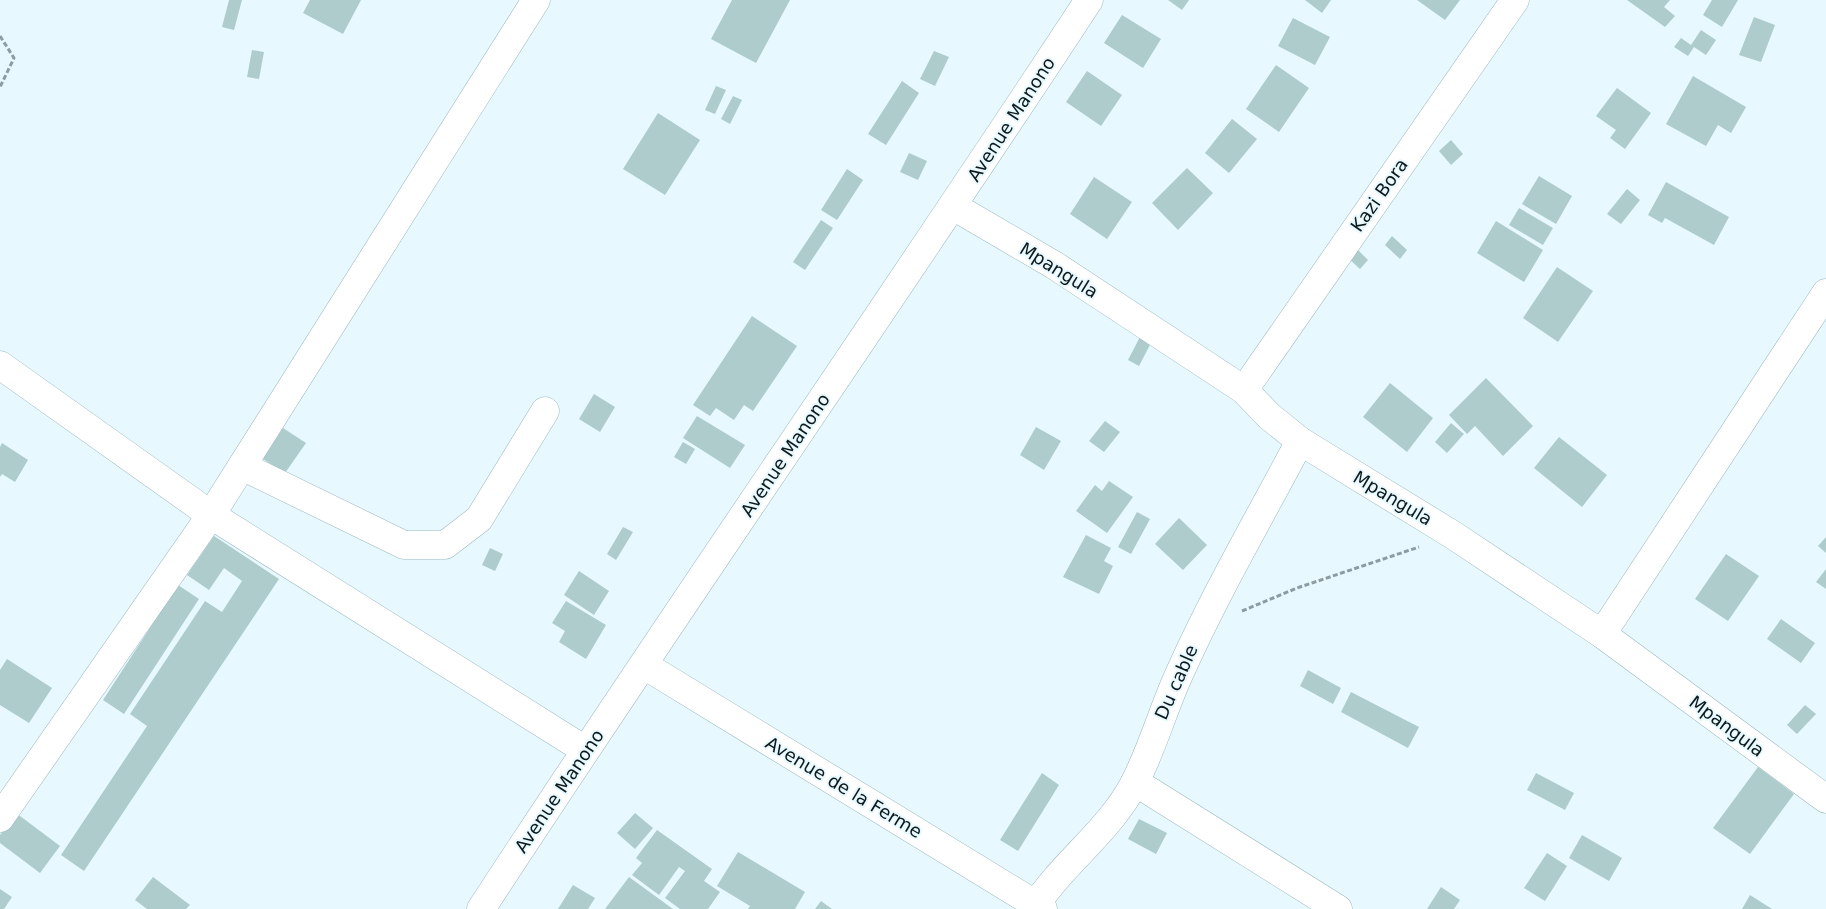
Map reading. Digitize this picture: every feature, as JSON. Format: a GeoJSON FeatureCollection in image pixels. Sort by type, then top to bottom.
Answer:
{"type":"FeatureCollection","features":[{"type":"Feature","properties":{"kind":"street"},"geometry":{"type":"LineString","coordinates":[[0,818],[211,514],[536,0]]}},
{"type":"Feature","properties":{"kind":"street","name":"Avenue Manono"},"geometry":{"type":"LineString","coordinates":[[481,909],[585,750],[644,666],[953,206],[1088,0]]}},
{"type":"Feature","properties":{"kind":"street","name":"Kazi Bora"},"geometry":{"type":"LineString","coordinates":[[1244,390],[1515,0]]}},
{"type":"Feature","properties":{"kind":"street","name":"Mpangula"},"geometry":{"type":"LineString","coordinates":[[953,206],[1054,265],[1244,390],[1269,416],[1300,441],[1454,535],[1602,634],[1826,800]]}},
{"type":"Feature","properties":{"kind":"street"},"geometry":{"type":"LineString","coordinates":[[1602,634],[1826,293]]}},
{"type":"Feature","properties":{"kind":"street"},"geometry":{"type":"LineString","coordinates":[[0,365],[211,514],[585,750]]}},
{"type":"Feature","properties":{"kind":"street"},"geometry":{"type":"LineString","coordinates":[[242,466],[404,545],[444,545],[480,519],[545,411]]}},
{"type":"Feature","properties":{"kind":"street","name":"Du cable"},"geometry":{"type":"LineString","coordinates":[[1037,907],[1066,866],[1112,819],[1135,782],[1180,670],[1300,441]]}},
{"type":"Feature","properties":{"kind":"street","name":"Avenue de la Ferme"},"geometry":{"type":"LineString","coordinates":[[644,666],[1037,907]]}},
{"type":"Feature","properties":{"kind":"street"},"geometry":{"type":"LineString","coordinates":[[1135,782],[1338,909]]}},
{"type":"Feature","properties":{"kind":"path"},"geometry":{"type":"LineString","coordinates":[[0,36],[14,58],[0,87]]}},
{"type":"Feature","properties":{"kind":"path"},"geometry":{"type":"LineString","coordinates":[[1200,629],[1297,588],[1454,535]]}},
{"type":"Feature","properties":{"kind":"building"},"geometry":{"type":"Polygon","coordinates":[[[229,0],[242,0],[234,30],[222,27],[229,0]]]}},
{"type":"Feature","properties":{"kind":"building"},"geometry":{"type":"Polygon","coordinates":[[[310,0],[361,0],[343,34],[303,13],[310,0]]]}},
{"type":"Feature","properties":{"kind":"building"},"geometry":{"type":"Polygon","coordinates":[[[732,0],[790,0],[756,63],[711,39],[732,0]]]}},
{"type":"Feature","properties":{"kind":"building"},"geometry":{"type":"Polygon","coordinates":[[[1168,0],[1189,0],[1182,10],[1168,0]]]}},
{"type":"Feature","properties":{"kind":"building"},"geometry":{"type":"Polygon","coordinates":[[[1305,0],[1331,0],[1322,13],[1305,0]]]}},
{"type":"Feature","properties":{"kind":"building"},"geometry":{"type":"Polygon","coordinates":[[[1417,0],[1460,0],[1445,20],[1417,0]]]}},
{"type":"Feature","properties":{"kind":"building"},"geometry":{"type":"Polygon","coordinates":[[[1627,0],[1670,0],[1664,7],[1675,16],[1665,27],[1627,0]]]}},
{"type":"Feature","properties":{"kind":"building"},"geometry":{"type":"Polygon","coordinates":[[[1712,0],[1738,0],[1722,27],[1703,15],[1712,0]]]}},
{"type":"Feature","properties":{"kind":"building"},"geometry":{"type":"Polygon","coordinates":[[[1122,15],[1161,39],[1143,68],[1104,43],[1122,15]]]}},
{"type":"Feature","properties":{"kind":"building"},"geometry":{"type":"Polygon","coordinates":[[[1754,17],[1775,25],[1761,62],[1739,55],[1754,17]]]}},
{"type":"Feature","properties":{"kind":"building"},"geometry":{"type":"Polygon","coordinates":[[[1293,18],[1330,37],[1315,65],[1278,46],[1293,18]]]}},
{"type":"Feature","properties":{"kind":"building"},"geometry":{"type":"Polygon","coordinates":[[[1701,30],[1716,40],[1706,55],[1694,47],[1688,56],[1674,47],[1681,38],[1691,45],[1701,30]]]}},
{"type":"Feature","properties":{"kind":"building"},"geometry":{"type":"Polygon","coordinates":[[[252,50],[264,52],[259,79],[247,77],[252,50]]]}},
{"type":"Feature","properties":{"kind":"building"},"geometry":{"type":"Polygon","coordinates":[[[934,51],[949,57],[935,86],[920,79],[934,51]]]}},
{"type":"Feature","properties":{"kind":"building"},"geometry":{"type":"Polygon","coordinates":[[[1276,65],[1309,88],[1279,132],[1246,109],[1276,65]]]}},
{"type":"Feature","properties":{"kind":"building"},"geometry":{"type":"Polygon","coordinates":[[[1087,71],[1122,95],[1101,126],[1066,102],[1087,71]]]}},
{"type":"Feature","properties":{"kind":"building"},"geometry":{"type":"Polygon","coordinates":[[[1693,76],[1746,107],[1731,133],[1718,125],[1706,146],[1666,124],[1693,76]]]}},
{"type":"Feature","properties":{"kind":"building"},"geometry":{"type":"Polygon","coordinates":[[[902,81],[919,93],[886,145],[868,134],[902,81]]]}},
{"type":"Feature","properties":{"kind":"building"},"geometry":{"type":"Polygon","coordinates":[[[716,86],[726,90],[715,114],[705,110],[716,86]]]}},
{"type":"Feature","properties":{"kind":"building"},"geometry":{"type":"Polygon","coordinates":[[[1617,88],[1651,113],[1625,149],[1610,138],[1616,130],[1596,116],[1617,88]]]}},
{"type":"Feature","properties":{"kind":"building"},"geometry":{"type":"Polygon","coordinates":[[[733,96],[742,100],[730,124],[721,119],[733,96]]]}},
{"type":"Feature","properties":{"kind":"building"},"geometry":{"type":"Polygon","coordinates":[[[658,113],[700,140],[665,195],[623,169],[658,113]]]}},
{"type":"Feature","properties":{"kind":"building"},"geometry":{"type":"Polygon","coordinates":[[[1232,119],[1257,139],[1229,173],[1205,153],[1232,119]]]}},
{"type":"Feature","properties":{"kind":"building"},"geometry":{"type":"Polygon","coordinates":[[[1451,140],[1463,154],[1451,165],[1439,151],[1451,140]]]}},
{"type":"Feature","properties":{"kind":"building"},"geometry":{"type":"Polygon","coordinates":[[[909,153],[927,161],[918,180],[900,172],[909,153]]]}},
{"type":"Feature","properties":{"kind":"building"},"geometry":{"type":"Polygon","coordinates":[[[1187,168],[1213,193],[1178,230],[1152,203],[1187,168]]]}},
{"type":"Feature","properties":{"kind":"building"},"geometry":{"type":"Polygon","coordinates":[[[847,169],[863,180],[837,220],[821,210],[847,169]]]}},
{"type":"Feature","properties":{"kind":"building"},"geometry":{"type":"Polygon","coordinates":[[[1539,176],[1572,196],[1556,224],[1522,204],[1539,176]]]}},
{"type":"Feature","properties":{"kind":"building"},"geometry":{"type":"Polygon","coordinates":[[[1094,177],[1132,202],[1107,239],[1070,214],[1094,177]]]}},
{"type":"Feature","properties":{"kind":"building"},"geometry":{"type":"Polygon","coordinates":[[[1666,182],[1729,217],[1714,245],[1665,218],[1662,223],[1648,215],[1666,182]]]}},
{"type":"Feature","properties":{"kind":"building"},"geometry":{"type":"Polygon","coordinates":[[[1627,189],[1640,200],[1621,224],[1607,214],[1627,189]]]}},
{"type":"Feature","properties":{"kind":"building"},"geometry":{"type":"Polygon","coordinates":[[[1519,208],[1553,228],[1543,245],[1509,225],[1519,208]]]}},
{"type":"Feature","properties":{"kind":"building"},"geometry":{"type":"Polygon","coordinates":[[[821,220],[833,228],[805,270],[793,262],[821,220]]]}},
{"type":"Feature","properties":{"kind":"building"},"geometry":{"type":"Polygon","coordinates":[[[1496,221],[1543,250],[1524,282],[1477,253],[1496,221]]]}},
{"type":"Feature","properties":{"kind":"building"},"geometry":{"type":"Polygon","coordinates":[[[1392,236],[1407,250],[1400,259],[1385,245],[1392,236]]]}},
{"type":"Feature","properties":{"kind":"building"},"geometry":{"type":"Polygon","coordinates":[[[1353,245],[1368,260],[1360,269],[1345,255],[1353,245]]]}},
{"type":"Feature","properties":{"kind":"building"},"geometry":{"type":"Polygon","coordinates":[[[1557,267],[1593,291],[1558,342],[1523,318],[1557,267]]]}},
{"type":"Feature","properties":{"kind":"building"},"geometry":{"type":"Polygon","coordinates":[[[752,316],[797,346],[753,411],[744,405],[734,420],[716,408],[710,416],[693,405],[752,316]]]}},
{"type":"Feature","properties":{"kind":"building"},"geometry":{"type":"Polygon","coordinates":[[[1141,335],[1152,341],[1139,366],[1128,360],[1141,335]]]}},
{"type":"Feature","properties":{"kind":"building"},"geometry":{"type":"Polygon","coordinates":[[[1486,378],[1533,426],[1503,456],[1475,426],[1467,434],[1449,415],[1486,378]]]}},
{"type":"Feature","properties":{"kind":"building"},"geometry":{"type":"Polygon","coordinates":[[[1390,383],[1433,418],[1407,452],[1363,417],[1390,383]]]}},
{"type":"Feature","properties":{"kind":"building"},"geometry":{"type":"Polygon","coordinates":[[[594,394],[615,407],[600,432],[579,419],[594,394]]]}},
{"type":"Feature","properties":{"kind":"building"},"geometry":{"type":"Polygon","coordinates":[[[697,416],[745,445],[730,468],[683,438],[697,416]]]}},
{"type":"Feature","properties":{"kind":"building"},"geometry":{"type":"Polygon","coordinates":[[[1105,421],[1120,432],[1104,452],[1089,441],[1105,421]]]}},
{"type":"Feature","properties":{"kind":"building"},"geometry":{"type":"Polygon","coordinates":[[[1451,423],[1464,434],[1447,453],[1435,442],[1451,423]]]}},
{"type":"Feature","properties":{"kind":"building"},"geometry":{"type":"Polygon","coordinates":[[[1036,427],[1061,441],[1044,470],[1020,455],[1036,427]]]}},
{"type":"Feature","properties":{"kind":"building"},"geometry":{"type":"Polygon","coordinates":[[[283,428],[306,443],[285,473],[263,459],[283,428]]]}},
{"type":"Feature","properties":{"kind":"building"},"geometry":{"type":"Polygon","coordinates":[[[1559,437],[1607,475],[1582,507],[1534,468],[1559,437]]]}},
{"type":"Feature","properties":{"kind":"building"},"geometry":{"type":"Polygon","coordinates":[[[683,442],[695,449],[686,464],[674,457],[683,442]]]}},
{"type":"Feature","properties":{"kind":"building"},"geometry":{"type":"Polygon","coordinates":[[[2,443],[28,460],[15,482],[2,474],[0,477],[0,447],[2,443]]]}},
{"type":"Feature","properties":{"kind":"building"},"geometry":{"type":"Polygon","coordinates":[[[1109,481],[1133,497],[1107,533],[1076,511],[1095,485],[1102,491],[1109,481]]]}},
{"type":"Feature","properties":{"kind":"building"},"geometry":{"type":"Polygon","coordinates":[[[1137,512],[1150,519],[1131,554],[1118,547],[1137,512]]]}},
{"type":"Feature","properties":{"kind":"building"},"geometry":{"type":"Polygon","coordinates":[[[1179,518],[1207,545],[1183,570],[1155,544],[1179,518]]]}},
{"type":"Feature","properties":{"kind":"building"},"geometry":{"type":"Polygon","coordinates":[[[623,527],[633,532],[616,560],[607,554],[623,527]]]}},
{"type":"Feature","properties":{"kind":"building"},"geometry":{"type":"Polygon","coordinates":[[[1086,535],[1111,548],[1104,561],[1113,566],[1099,594],[1063,577],[1086,535]]]}},
{"type":"Feature","properties":{"kind":"building"},"geometry":{"type":"Polygon","coordinates":[[[214,536],[279,579],[84,871],[61,855],[147,726],[130,714],[205,601],[222,612],[242,581],[224,568],[209,590],[187,575],[214,536]]]}},
{"type":"Feature","properties":{"kind":"building"},"geometry":{"type":"Polygon","coordinates":[[[1826,537],[1826,553],[1818,546],[1826,537]]]}},
{"type":"Feature","properties":{"kind":"building"},"geometry":{"type":"Polygon","coordinates":[[[490,548],[503,554],[495,571],[482,565],[490,548]]]}},
{"type":"Feature","properties":{"kind":"building"},"geometry":{"type":"Polygon","coordinates":[[[1726,554],[1759,576],[1728,621],[1695,599],[1726,554]]]}},
{"type":"Feature","properties":{"kind":"building"},"geometry":{"type":"Polygon","coordinates":[[[1826,569],[1826,589],[1816,582],[1826,569]]]}},
{"type":"Feature","properties":{"kind":"building"},"geometry":{"type":"Polygon","coordinates":[[[579,571],[609,591],[594,615],[564,595],[579,571]]]}},
{"type":"Feature","properties":{"kind":"building"},"geometry":{"type":"Polygon","coordinates":[[[178,585],[199,599],[124,714],[103,700],[178,585]]]}},
{"type":"Feature","properties":{"kind":"building"},"geometry":{"type":"Polygon","coordinates":[[[566,601],[606,625],[586,659],[559,642],[565,631],[552,623],[566,601]]]}},
{"type":"Feature","properties":{"kind":"building"},"geometry":{"type":"Polygon","coordinates":[[[1781,619],[1815,643],[1801,663],[1767,639],[1781,619]]]}},
{"type":"Feature","properties":{"kind":"building"},"geometry":{"type":"Polygon","coordinates":[[[7,659],[52,688],[29,723],[0,705],[0,670],[7,659]]]}},
{"type":"Feature","properties":{"kind":"building"},"geometry":{"type":"Polygon","coordinates":[[[1308,670],[1341,688],[1333,704],[1300,686],[1308,670]]]}},
{"type":"Feature","properties":{"kind":"building"},"geometry":{"type":"Polygon","coordinates":[[[1351,692],[1419,727],[1408,748],[1341,712],[1351,692]]]}},
{"type":"Feature","properties":{"kind":"building"},"geometry":{"type":"Polygon","coordinates":[[[1805,705],[1816,714],[1797,734],[1787,725],[1805,705]]]}},
{"type":"Feature","properties":{"kind":"building"},"geometry":{"type":"Polygon","coordinates":[[[1758,767],[1794,794],[1750,854],[1713,828],[1758,767]]]}},
{"type":"Feature","properties":{"kind":"building"},"geometry":{"type":"Polygon","coordinates":[[[1042,773],[1059,785],[1018,851],[1000,840],[1042,773]]]}},
{"type":"Feature","properties":{"kind":"building"},"geometry":{"type":"Polygon","coordinates":[[[1536,773],[1574,793],[1565,810],[1527,790],[1536,773]]]}},
{"type":"Feature","properties":{"kind":"building"},"geometry":{"type":"Polygon","coordinates":[[[16,813],[60,846],[40,873],[0,843],[0,835],[16,813]]]}},
{"type":"Feature","properties":{"kind":"building"},"geometry":{"type":"Polygon","coordinates":[[[635,813],[653,828],[635,849],[617,833],[635,813]]]}},
{"type":"Feature","properties":{"kind":"building"},"geometry":{"type":"Polygon","coordinates":[[[1139,819],[1167,833],[1156,854],[1128,839],[1139,819]]]}},
{"type":"Feature","properties":{"kind":"building"},"geometry":{"type":"Polygon","coordinates":[[[657,830],[712,869],[704,881],[720,892],[708,909],[680,909],[665,898],[685,871],[679,867],[659,895],[632,875],[642,863],[636,858],[657,830]]]}},
{"type":"Feature","properties":{"kind":"building"},"geometry":{"type":"Polygon","coordinates":[[[1582,835],[1622,858],[1609,881],[1569,858],[1582,835]]]}},
{"type":"Feature","properties":{"kind":"building"},"geometry":{"type":"Polygon","coordinates":[[[738,852],[805,892],[795,909],[748,909],[750,906],[717,886],[738,852]]]}},
{"type":"Feature","properties":{"kind":"building"},"geometry":{"type":"Polygon","coordinates":[[[1547,853],[1567,866],[1545,901],[1524,888],[1547,853]]]}},
{"type":"Feature","properties":{"kind":"building"},"geometry":{"type":"Polygon","coordinates":[[[153,877],[190,905],[186,909],[147,909],[135,900],[153,877]]]}},
{"type":"Feature","properties":{"kind":"building"},"geometry":{"type":"Polygon","coordinates":[[[629,877],[673,909],[605,909],[629,877]]]}},
{"type":"Feature","properties":{"kind":"building"},"geometry":{"type":"Polygon","coordinates":[[[573,885],[595,898],[588,909],[558,909],[573,885]]]}},
{"type":"Feature","properties":{"kind":"building"},"geometry":{"type":"Polygon","coordinates":[[[1441,887],[1460,900],[1454,909],[1427,909],[1441,887]]]}},
{"type":"Feature","properties":{"kind":"building"},"geometry":{"type":"Polygon","coordinates":[[[0,889],[12,897],[4,909],[0,909],[0,889]]]}},
{"type":"Feature","properties":{"kind":"building"},"geometry":{"type":"Polygon","coordinates":[[[1750,895],[1772,909],[1742,909],[1750,895]]]}},
{"type":"Feature","properties":{"kind":"building"},"geometry":{"type":"Polygon","coordinates":[[[821,901],[832,909],[815,909],[821,901]]]}}]}
